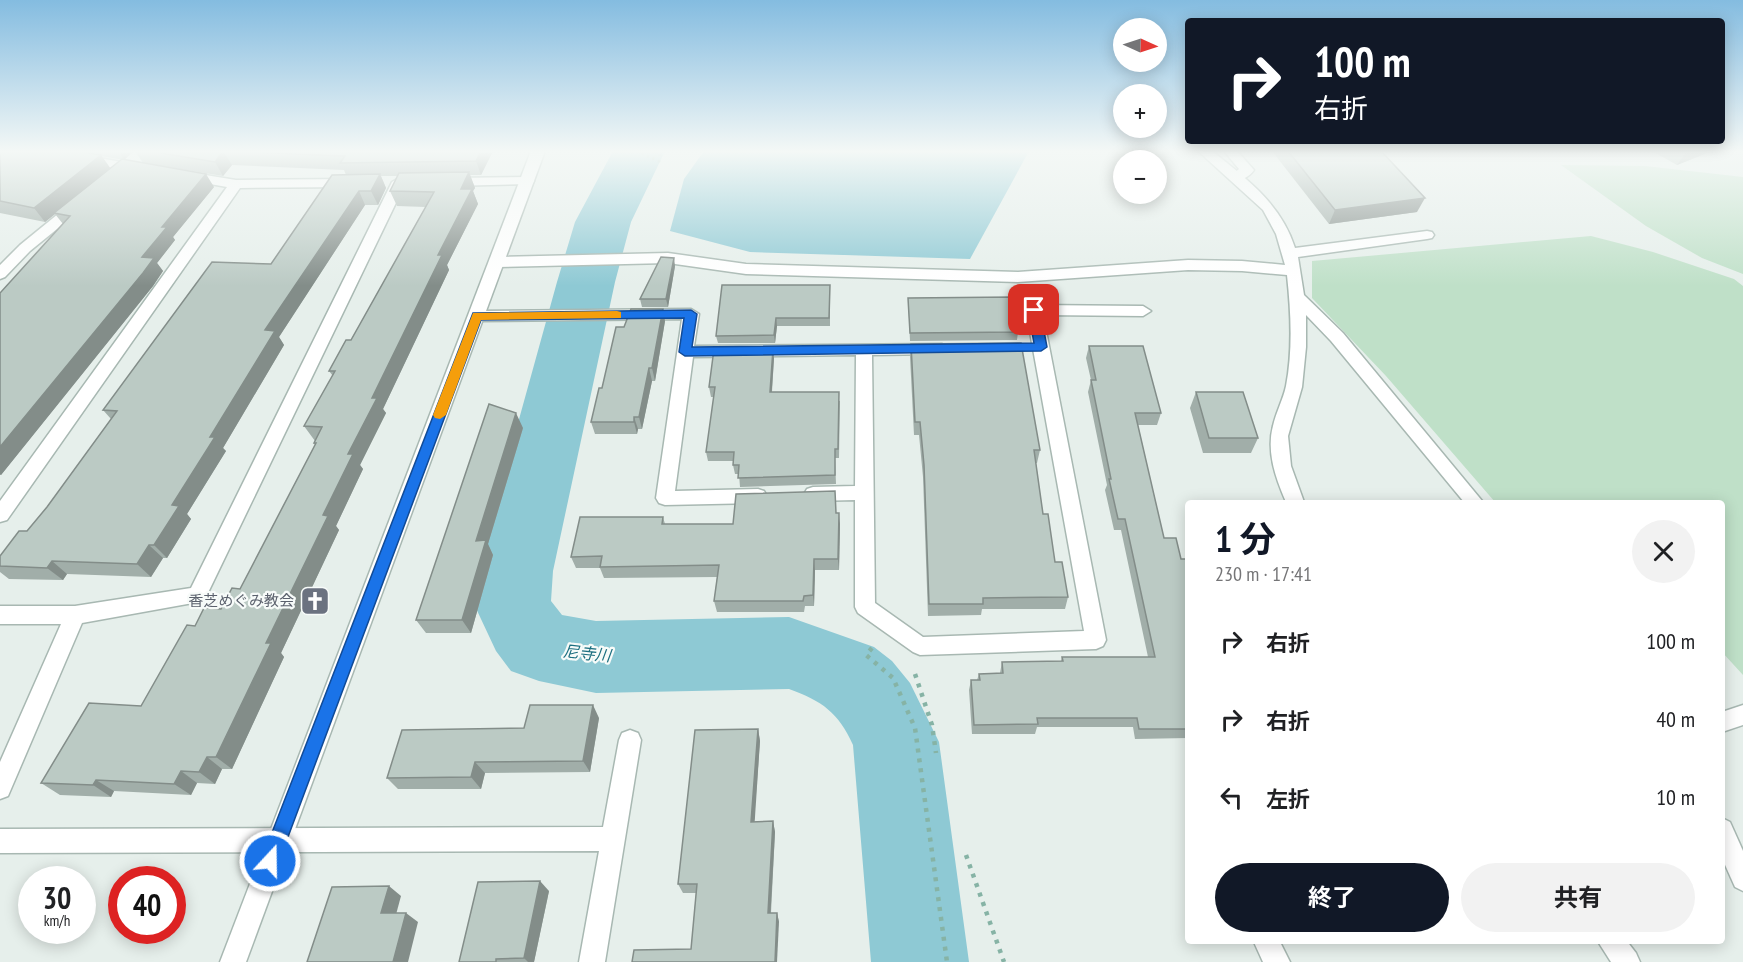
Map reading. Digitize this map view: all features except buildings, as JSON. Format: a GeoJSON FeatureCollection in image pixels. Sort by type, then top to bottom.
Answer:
{"type":"FeatureCollection","features":[{"type":"Feature","properties":{"kind":"street"},"geometry":{"type":"LineString","coordinates":[[0,274],[25,248],[89,196]]}},
{"type":"Feature","properties":{"kind":"street"},"geometry":{"type":"LineString","coordinates":[[0,515],[228,196]]}},
{"type":"Feature","properties":{"kind":"street"},"geometry":{"type":"LineString","coordinates":[[0,615],[75,615],[197,595],[392,196]]}},
{"type":"Feature","properties":{"kind":"street"},"geometry":{"type":"LineString","coordinates":[[233,962],[521,196]]}},
{"type":"Feature","properties":{"kind":"street"},"geometry":{"type":"LineString","coordinates":[[1255,196],[1273,214],[1283,230],[1294,271],[1297,297],[1296,376],[1292,396],[1280,429],[1280,452],[1294,500]]}},
{"type":"Feature","properties":{"kind":"street"},"geometry":{"type":"LineString","coordinates":[[1291,254],[1427,236]]}},
{"type":"Feature","properties":{"kind":"street"},"geometry":{"type":"LineString","coordinates":[[497,262],[668,258],[746,269],[1018,277],[1188,265],[1242,266],[1294,271]]}},
{"type":"Feature","properties":{"kind":"street"},"geometry":{"type":"LineString","coordinates":[[1297,297],[1336,337],[1472,500]]}},
{"type":"Feature","properties":{"kind":"street"},"geometry":{"type":"LineString","coordinates":[[864,349],[866,607],[920,646],[1096,640],[1035,347],[1034,310],[1143,311]]}},
{"type":"Feature","properties":{"kind":"street"},"geometry":{"type":"LineString","coordinates":[[477,316],[691,314],[665,498],[771,495]]}},
{"type":"Feature","properties":{"kind":"street"},"geometry":{"type":"LineString","coordinates":[[685,352],[947,348]]}},
{"type":"Feature","properties":{"kind":"street"},"geometry":{"type":"LineString","coordinates":[[795,495],[865,493]]}},
{"type":"Feature","properties":{"kind":"street"},"geometry":{"type":"LineString","coordinates":[[0,788],[75,615]]}},
{"type":"Feature","properties":{"kind":"street"},"geometry":{"type":"LineString","coordinates":[[1725,721],[1743,715]]}},
{"type":"Feature","properties":{"kind":"street"},"geometry":{"type":"LineString","coordinates":[[592,962],[630,740]]}},
{"type":"Feature","properties":{"kind":"street"},"geometry":{"type":"LineString","coordinates":[[1725,837],[1743,879]]}},
{"type":"Feature","properties":{"kind":"street"},"geometry":{"type":"LineString","coordinates":[[0,841],[613,840]]}},
{"type":"Feature","properties":{"kind":"street"},"geometry":{"type":"LineString","coordinates":[[1267,944],[1277,962]]}},
{"type":"Feature","properties":{"kind":"street"},"geometry":{"type":"LineString","coordinates":[[1612,944],[1627,962]]}},
{"type":"Feature","properties":{"kind":"path"},"geometry":{"type":"LineString","coordinates":[[936,753],[932,725],[920,686],[894,627],[866,655],[893,678],[915,728],[947,962]]}},
{"type":"Feature","properties":{"kind":"path"},"geometry":{"type":"LineString","coordinates":[[966,855],[1004,962]]}},
{"type":"Feature","properties":{"kind":"green space"},"geometry":{"type":"Polygon","coordinates":[[[1604,196],[1743,196],[1743,274],[1702,258],[1646,226],[1604,196]]]}},
{"type":"Feature","properties":{"kind":"green space"},"geometry":{"type":"Polygon","coordinates":[[[1591,236],[1653,252],[1734,279],[1743,286],[1743,675],[1725,655],[1725,500],[1493,500],[1386,376],[1312,298],[1312,261],[1591,236]]]}},
{"type":"Feature","properties":{"kind":"water"},"geometry":{"type":"Polygon","coordinates":[[[679,196],[1004,196],[970,259],[750,252],[670,231],[679,196]]]}},
{"type":"Feature","properties":{"kind":"waterway","name":"尼寺川"},"geometry":{"type":"LineString","coordinates":[[616,196],[603,222],[586,282],[515,571],[512,602],[524,627],[539,646],[596,657],[789,653],[845,673],[863,688],[880,711],[896,742],[920,962]]}},
{"type":"Feature","properties":{"kind":"slow traffic"},"geometry":{"type":"LineString","coordinates":[[440,415],[477,316],[617,315]]}},
{"type":"Feature","properties":{"kind":"place","name":"香芝めぐみ教会"},"geometry":{"type":"Point","coordinates":[315,601]}},
{"type":"Feature","properties":{"kind":"route"},"geometry":{"type":"LineString","coordinates":[[270,861],[477,316],[691,314],[685,352],[1041,347],[1034,310]]}}]}
